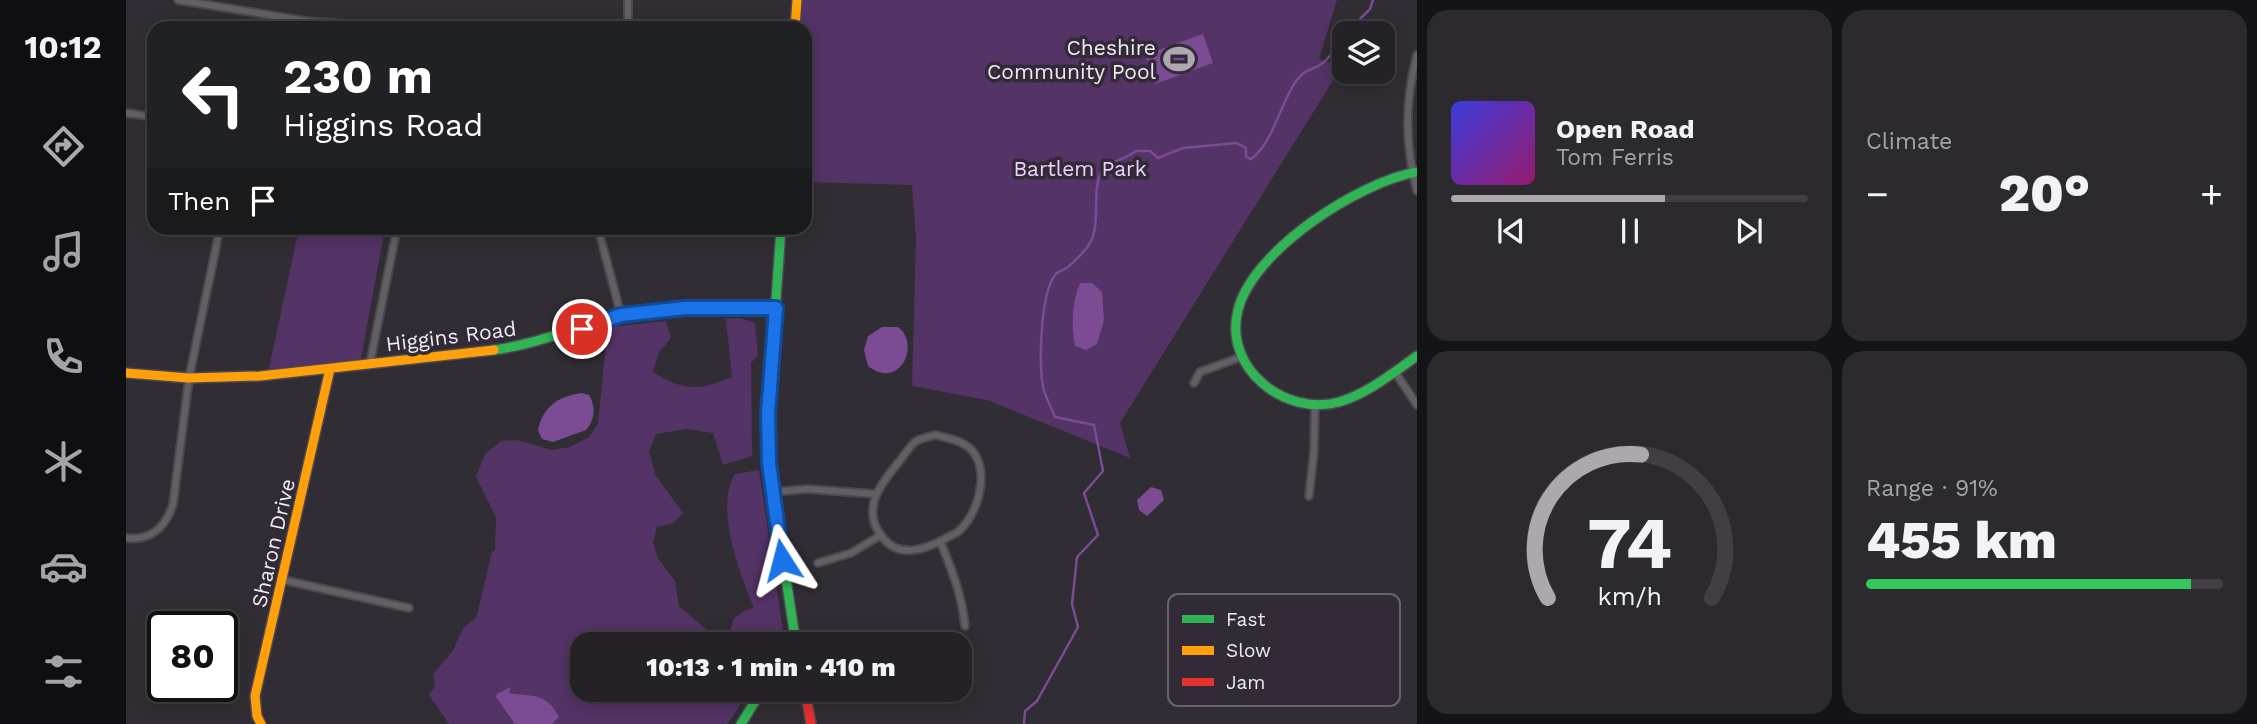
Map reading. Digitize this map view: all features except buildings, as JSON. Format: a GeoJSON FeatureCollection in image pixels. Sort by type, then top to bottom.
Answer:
{"type":"FeatureCollection","features":[{"type":"Feature","properties":{"kind":"main road"},"geometry":{"type":"LineString","coordinates":[[796,21],[797,0]]}},
{"type":"Feature","properties":{"kind":"main road"},"geometry":{"type":"LineString","coordinates":[[1415,172],[1378,185],[1333,206],[1300,230],[1266,264],[1244,293],[1235,329],[1241,357],[1252,376],[1274,394],[1295,403],[1315,406],[1339,402],[1395,372],[1417,356]]}},
{"type":"Feature","properties":{"kind":"main road"},"geometry":{"type":"LineString","coordinates":[[781,235],[768,414],[771,492],[794,632]]}},
{"type":"Feature","properties":{"kind":"main road","name":"Higgins Road"},"geometry":{"type":"LineString","coordinates":[[126,373],[189,378],[260,376],[499,349],[539,342],[621,315],[685,308],[776,308]]}},
{"type":"Feature","properties":{"kind":"main road","name":"Sharon Drive"},"geometry":{"type":"LineString","coordinates":[[261,724],[257,716],[255,696],[284,580],[330,369]]}},
{"type":"Feature","properties":{"kind":"main road"},"geometry":{"type":"LineString","coordinates":[[741,724],[755,702]]}},
{"type":"Feature","properties":{"kind":"main road"},"geometry":{"type":"LineString","coordinates":[[807,702],[810,724]]}},
{"type":"Feature","properties":{"kind":"street"},"geometry":{"type":"LineString","coordinates":[[178,0],[306,21]]}},
{"type":"Feature","properties":{"kind":"street"},"geometry":{"type":"LineString","coordinates":[[628,0],[628,21]]}},
{"type":"Feature","properties":{"kind":"street"},"geometry":{"type":"LineString","coordinates":[[1417,55],[1408,110],[1408,132],[1417,191]]}},
{"type":"Feature","properties":{"kind":"street"},"geometry":{"type":"LineString","coordinates":[[126,113],[147,116]]}},
{"type":"Feature","properties":{"kind":"street"},"geometry":{"type":"LineString","coordinates":[[126,538],[136,539],[154,534],[168,520],[173,505],[189,378],[219,235]]}},
{"type":"Feature","properties":{"kind":"street"},"geometry":{"type":"LineString","coordinates":[[370,363],[396,235]]}},
{"type":"Feature","properties":{"kind":"street"},"geometry":{"type":"LineString","coordinates":[[600,235],[621,315]]}},
{"type":"Feature","properties":{"kind":"street"},"geometry":{"type":"LineString","coordinates":[[1194,383],[1200,372],[1241,357]]}},
{"type":"Feature","properties":{"kind":"street"},"geometry":{"type":"LineString","coordinates":[[1395,372],[1417,405]]}},
{"type":"Feature","properties":{"kind":"street"},"geometry":{"type":"LineString","coordinates":[[1309,496],[1315,406]]}},
{"type":"Feature","properties":{"kind":"street"},"geometry":{"type":"LineString","coordinates":[[935,435],[956,440],[973,451],[982,474],[976,507],[959,531],[923,550],[902,551],[884,540],[881,535],[874,523],[872,506],[876,494],[917,440],[935,435]]}},
{"type":"Feature","properties":{"kind":"street"},"geometry":{"type":"LineString","coordinates":[[771,492],[807,489],[876,494]]}},
{"type":"Feature","properties":{"kind":"street"},"geometry":{"type":"LineString","coordinates":[[818,563],[851,553],[881,535]]}},
{"type":"Feature","properties":{"kind":"street"},"geometry":{"type":"LineString","coordinates":[[940,541],[956,578],[965,626]]}},
{"type":"Feature","properties":{"kind":"street"},"geometry":{"type":"LineString","coordinates":[[284,580],[409,608]]}},
{"type":"Feature","properties":{"kind":"green space","name":"Bartlem Park"},"geometry":{"type":"Polygon","coordinates":[[[797,0],[1337,0],[1319,59],[1332,63],[1332,82],[1120,423],[1130,458],[987,400],[912,386],[916,239],[912,185],[812,182],[812,21],[796,21],[797,0]]]}},
{"type":"Feature","properties":{"kind":"green space"},"geometry":{"type":"Polygon","coordinates":[[[298,235],[384,235],[360,364],[267,378],[298,235]]]}},
{"type":"Feature","properties":{"kind":"green space"},"geometry":{"type":"Polygon","coordinates":[[[740,318],[755,323],[758,355],[751,363],[752,456],[723,465],[713,433],[687,429],[656,434],[649,451],[656,476],[683,513],[674,523],[657,527],[653,543],[658,558],[675,581],[679,606],[709,632],[570,632],[570,702],[741,702],[727,724],[552,724],[559,717],[550,724],[449,724],[429,695],[435,686],[433,674],[452,652],[463,629],[477,616],[492,551],[495,551],[496,517],[476,477],[485,454],[501,441],[517,440],[552,450],[570,447],[589,437],[598,424],[610,327],[666,321],[671,338],[659,352],[653,372],[682,386],[700,387],[732,377],[726,319],[740,318]]]}},
{"type":"Feature","properties":{"kind":"green space"},"geometry":{"type":"Polygon","coordinates":[[[759,470],[783,632],[730,632],[734,618],[754,608],[731,541],[727,505],[729,488],[735,474],[759,470]]]}},
{"type":"Feature","properties":{"kind":"shaded area","name":"Cheshire Community Pool"},"geometry":{"type":"Polygon","coordinates":[[[1203,34],[1213,63],[1155,84],[1145,55],[1203,34]]]}},
{"type":"Feature","properties":{"kind":"shaded area"},"geometry":{"type":"Polygon","coordinates":[[[1080,283],[1092,283],[1102,292],[1104,320],[1097,344],[1086,350],[1075,346],[1073,330],[1074,306],[1080,283]]]}},
{"type":"Feature","properties":{"kind":"shaded area"},"geometry":{"type":"Polygon","coordinates":[[[882,327],[898,327],[908,344],[904,362],[889,373],[879,372],[868,366],[864,350],[868,336],[882,327]]]}},
{"type":"Feature","properties":{"kind":"shaded area"},"geometry":{"type":"Polygon","coordinates":[[[582,393],[589,395],[594,408],[593,417],[586,430],[553,442],[542,439],[538,430],[548,409],[559,400],[582,393]]]}},
{"type":"Feature","properties":{"kind":"shaded area"},"geometry":{"type":"Polygon","coordinates":[[[1151,487],[1161,490],[1164,500],[1147,516],[1139,510],[1137,500],[1151,487]]]}},
{"type":"Feature","properties":{"kind":"shaded area"},"geometry":{"type":"Polygon","coordinates":[[[511,687],[509,693],[544,699],[559,717],[552,724],[515,724],[496,697],[511,687]]]}},
{"type":"Feature","properties":{"kind":"waterway"},"geometry":{"type":"LineString","coordinates":[[1358,21],[1370,9],[1373,0]]}},
{"type":"Feature","properties":{"kind":"waterway"},"geometry":{"type":"LineString","coordinates":[[1024,724],[1025,711],[1037,701],[1078,627],[1072,604],[1077,557],[1098,535],[1084,493],[1103,471],[1094,425],[1055,417],[1043,387],[1041,346],[1050,285],[1056,274],[1068,267],[1090,243],[1095,225],[1099,177],[1103,169],[1136,151],[1150,151],[1158,158],[1183,148],[1237,143],[1246,148],[1246,157],[1251,159],[1264,145],[1298,78],[1324,62],[1332,53]]}},
{"type":"Feature","properties":{"kind":"traffic: fast"},"geometry":{"type":"LineString","coordinates":[[1417,172],[1393,178],[1339,204],[1286,243],[1264,265],[1248,287],[1238,310],[1236,331],[1240,351],[1249,369],[1263,383],[1279,395],[1298,402],[1319,405],[1339,402],[1360,394],[1417,356]]}},
{"type":"Feature","properties":{"kind":"traffic: fast"},"geometry":{"type":"LineString","coordinates":[[781,235],[768,414],[769,467],[794,632]]}},
{"type":"Feature","properties":{"kind":"traffic: fast"},"geometry":{"type":"LineString","coordinates":[[494,350],[526,344],[637,312],[697,308],[776,308]]}},
{"type":"Feature","properties":{"kind":"traffic: fast"},"geometry":{"type":"LineString","coordinates":[[741,724],[755,702]]}},
{"type":"Feature","properties":{"kind":"traffic: slow"},"geometry":{"type":"LineString","coordinates":[[796,21],[797,0]]}},
{"type":"Feature","properties":{"kind":"traffic: slow"},"geometry":{"type":"LineString","coordinates":[[126,373],[189,378],[260,376],[494,350]]}},
{"type":"Feature","properties":{"kind":"traffic: slow"},"geometry":{"type":"LineString","coordinates":[[261,724],[257,716],[255,696],[330,369]]}},
{"type":"Feature","properties":{"kind":"traffic: jam"},"geometry":{"type":"LineString","coordinates":[[807,702],[811,724]]}},
{"type":"Feature","properties":{"kind":"place","name":"Cheshire Community Pool"},"geometry":{"type":"Point","coordinates":[1179,59]}},
{"type":"Feature","properties":{"kind":"route"},"geometry":{"type":"LineString","coordinates":[[582,329],[621,315],[685,308],[776,308],[768,414],[769,463],[782,560]]}}]}
